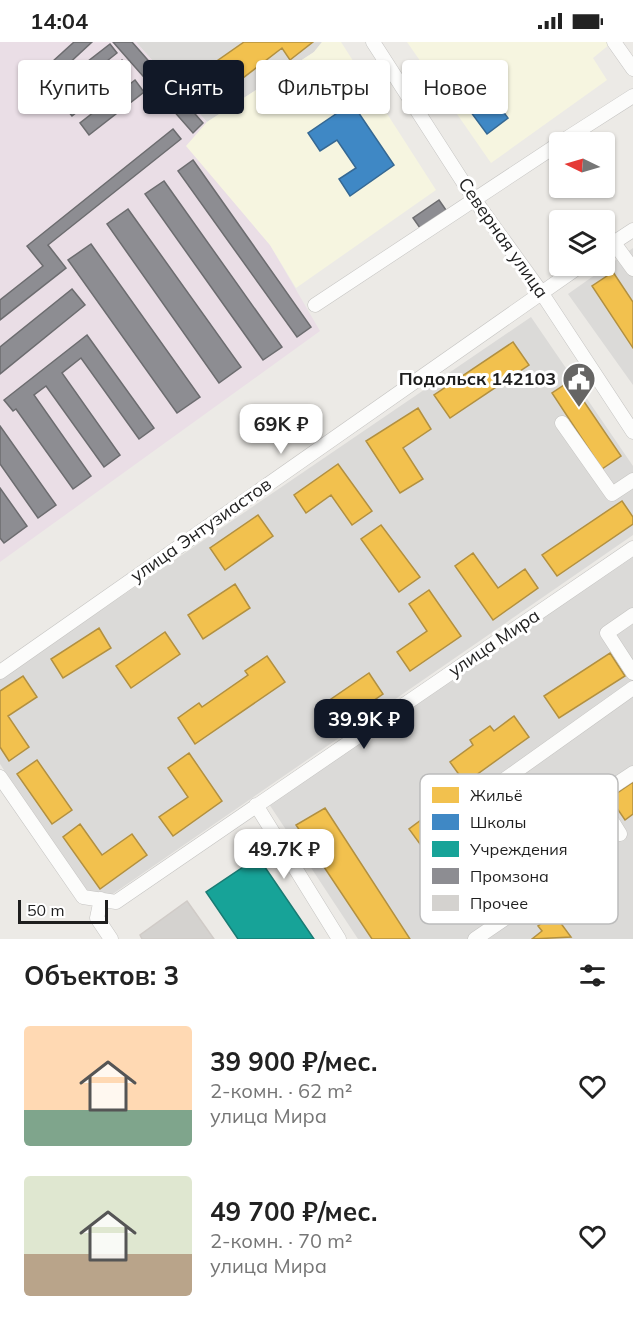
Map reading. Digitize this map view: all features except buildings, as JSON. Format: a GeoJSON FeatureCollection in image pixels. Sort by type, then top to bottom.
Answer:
{"type":"FeatureCollection","features":[{"type":"Feature","properties":{"kind":"street","name":"Северная улица"},"geometry":{"type":"LineString","coordinates":[[373,42],[474,199],[541,292],[633,432]]}},
{"type":"Feature","properties":{"kind":"street"},"geometry":{"type":"LineString","coordinates":[[614,42],[633,69]]}},
{"type":"Feature","properties":{"kind":"street"},"geometry":{"type":"LineString","coordinates":[[577,132],[633,96]]}},
{"type":"Feature","properties":{"kind":"street"},"geometry":{"type":"LineString","coordinates":[[315,305],[549,150]]}},
{"type":"Feature","properties":{"kind":"street"},"geometry":{"type":"LineString","coordinates":[[615,242],[633,230]]}},
{"type":"Feature","properties":{"kind":"street"},"geometry":{"type":"LineString","coordinates":[[615,252],[633,269]]}},
{"type":"Feature","properties":{"kind":"street","name":"улица Энтузиастов"},"geometry":{"type":"LineString","coordinates":[[0,672],[565,276]]}},
{"type":"Feature","properties":{"kind":"street"},"geometry":{"type":"LineString","coordinates":[[562,423],[612,494],[633,480]]}},
{"type":"Feature","properties":{"kind":"street","name":"улица Мира"},"geometry":{"type":"LineString","coordinates":[[2,784],[83,897],[116,902],[633,548]]}},
{"type":"Feature","properties":{"kind":"street"},"geometry":{"type":"LineString","coordinates":[[633,615],[607,633],[633,673]]}},
{"type":"Feature","properties":{"kind":"street"},"geometry":{"type":"LineString","coordinates":[[512,774],[633,688]]}},
{"type":"Feature","properties":{"kind":"street"},"geometry":{"type":"LineString","coordinates":[[618,783],[633,773]]}},
{"type":"Feature","properties":{"kind":"street"},"geometry":{"type":"LineString","coordinates":[[256,804],[339,939]]}},
{"type":"Feature","properties":{"kind":"street"},"geometry":{"type":"LineString","coordinates":[[101,899],[97,918],[111,939]]}},
{"type":"Feature","properties":{"kind":"street"},"geometry":{"type":"LineString","coordinates":[[475,939],[497,924]]}},
{"type":"Feature","properties":{"kind":"shaded area"},"geometry":{"type":"Polygon","coordinates":[[[0,42],[136,42],[152,60],[143,60],[143,114],[200,114],[207,122],[187,146],[270,245],[320,331],[0,562],[0,42]]]}},
{"type":"Feature","properties":{"kind":"shaded area"},"geometry":{"type":"Polygon","coordinates":[[[136,42],[322,42],[314,52],[302,60],[256,60],[256,90],[244,98],[244,60],[152,60],[136,42]]]}},
{"type":"Feature","properties":{"kind":"shaded area"},"geometry":{"type":"Polygon","coordinates":[[[322,42],[341,42],[353,60],[302,60],[314,52],[322,42]]]}},
{"type":"Feature","properties":{"kind":"shaded area"},"geometry":{"type":"Polygon","coordinates":[[[407,42],[608,42],[610,44],[593,58],[607,80],[491,163],[457,114],[508,114],[508,60],[419,60],[407,42]]]}},
{"type":"Feature","properties":{"kind":"shaded area"},"geometry":{"type":"Polygon","coordinates":[[[256,90],[256,114],[387,114],[436,190],[296,288],[270,245],[186,146],[207,122],[219,114],[244,114],[244,98],[256,90]]]}},
{"type":"Feature","properties":{"kind":"shaded area"},"geometry":{"type":"Polygon","coordinates":[[[200,114],[219,114],[207,122],[200,114]]]}},
{"type":"Feature","properties":{"kind":"shaded area"},"geometry":{"type":"Polygon","coordinates":[[[633,248],[633,385],[568,294],[593,276],[615,276],[615,261],[633,248]]]}},
{"type":"Feature","properties":{"kind":"shaded area"},"geometry":{"type":"Polygon","coordinates":[[[531,317],[633,466],[633,535],[107,898],[86,893],[0,764],[0,679],[531,317]]]}},
{"type":"Feature","properties":{"kind":"shaded area"},"geometry":{"type":"Polygon","coordinates":[[[633,555],[633,939],[358,939],[269,804],[633,555]]]}},
{"type":"Feature","properties":{"kind":"place","name":"Подольск 142103"},"geometry":{"type":"Point","coordinates":[579,408]}}]}
